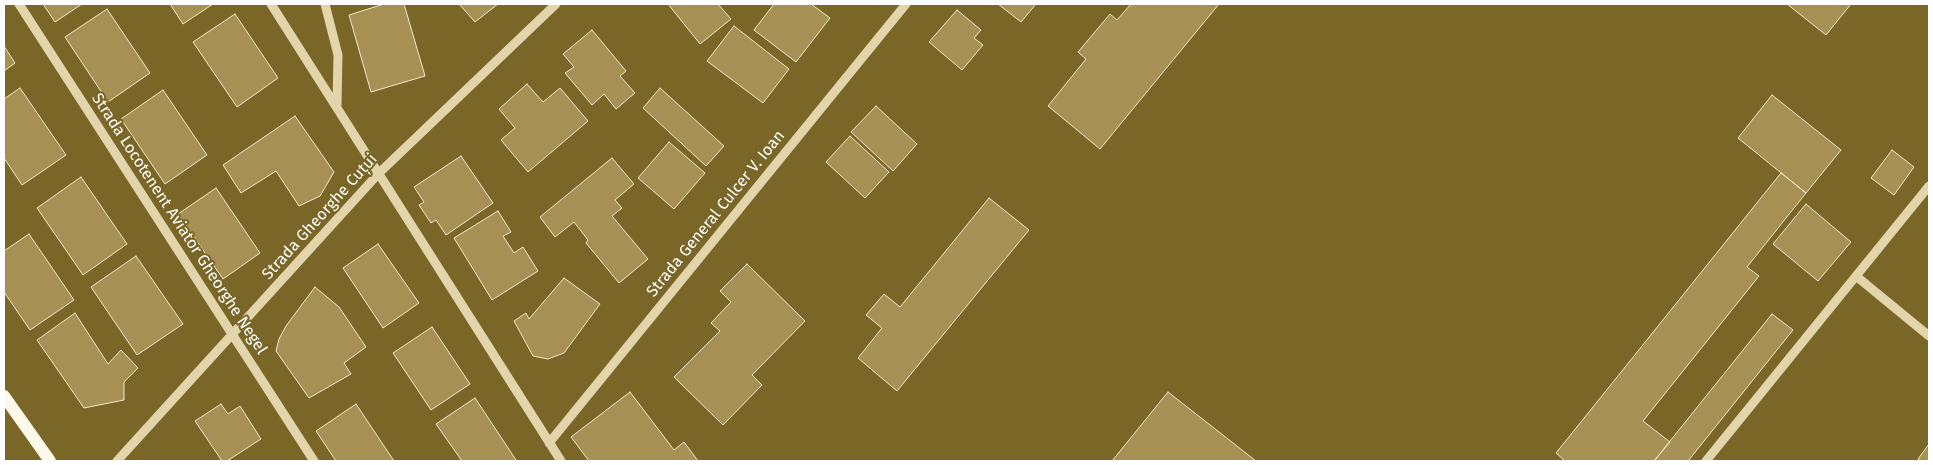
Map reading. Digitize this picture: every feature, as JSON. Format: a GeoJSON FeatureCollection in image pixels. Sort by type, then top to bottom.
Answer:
{"type":"FeatureCollection","features":[{"type":"Feature","properties":{"kind":"main road"},"geometry":{"type":"LineString","coordinates":[[4,396],[50,461]]}},
{"type":"Feature","properties":{"kind":"street","name":"Strada Locotenent Aviator Gheorghe Negel"},"geometry":{"type":"LineString","coordinates":[[19,4],[314,461]]}},
{"type":"Feature","properties":{"kind":"street"},"geometry":{"type":"LineString","coordinates":[[271,4],[561,461]]}},
{"type":"Feature","properties":{"kind":"street"},"geometry":{"type":"LineString","coordinates":[[325,4],[338,55],[337,106]]}},
{"type":"Feature","properties":{"kind":"street","name":"Strada Gheorghe Cuțui"},"geometry":{"type":"LineString","coordinates":[[117,461],[234,335],[378,174],[556,4]]}},
{"type":"Feature","properties":{"kind":"street","name":"Strada General Culcer V. Ioan"},"geometry":{"type":"LineString","coordinates":[[549,443],[906,4]]}},
{"type":"Feature","properties":{"kind":"street"},"geometry":{"type":"LineString","coordinates":[[1706,461],[1929,186]]}},
{"type":"Feature","properties":{"kind":"street"},"geometry":{"type":"LineString","coordinates":[[1856,276],[1929,336]]}},
{"type":"Feature","properties":{"kind":"building"},"geometry":{"type":"Polygon","coordinates":[[[43,4],[82,4],[55,22],[43,4]]]}},
{"type":"Feature","properties":{"kind":"building"},"geometry":{"type":"Polygon","coordinates":[[[170,4],[213,4],[183,24],[170,4]]]}},
{"type":"Feature","properties":{"kind":"building"},"geometry":{"type":"Polygon","coordinates":[[[384,4],[404,4],[425,76],[371,92],[349,15],[384,4]]]}},
{"type":"Feature","properties":{"kind":"building"},"geometry":{"type":"Polygon","coordinates":[[[459,4],[498,4],[475,22],[459,4]]]}},
{"type":"Feature","properties":{"kind":"building"},"geometry":{"type":"Polygon","coordinates":[[[668,4],[718,4],[731,19],[700,44],[668,4]]]}},
{"type":"Feature","properties":{"kind":"building"},"geometry":{"type":"Polygon","coordinates":[[[774,4],[811,4],[830,18],[796,62],[754,30],[774,4]]]}},
{"type":"Feature","properties":{"kind":"building"},"geometry":{"type":"Polygon","coordinates":[[[998,4],[1036,4],[1021,22],[998,4]]]}},
{"type":"Feature","properties":{"kind":"building"},"geometry":{"type":"Polygon","coordinates":[[[1131,4],[1219,4],[1100,149],[1048,106],[1086,59],[1078,52],[1110,14],[1117,20],[1131,4]]]}},
{"type":"Feature","properties":{"kind":"building"},"geometry":{"type":"Polygon","coordinates":[[[1787,4],[1851,4],[1826,35],[1787,4]]]}},
{"type":"Feature","properties":{"kind":"building"},"geometry":{"type":"Polygon","coordinates":[[[107,9],[150,73],[108,102],[65,37],[107,9]]]}},
{"type":"Feature","properties":{"kind":"building"},"geometry":{"type":"Polygon","coordinates":[[[957,10],[981,30],[974,38],[983,45],[962,70],[929,42],[957,10]]]}},
{"type":"Feature","properties":{"kind":"building"},"geometry":{"type":"Polygon","coordinates":[[[235,14],[278,78],[237,107],[193,42],[235,14]]]}},
{"type":"Feature","properties":{"kind":"building"},"geometry":{"type":"Polygon","coordinates":[[[734,26],[789,69],[763,103],[707,61],[734,26]]]}},
{"type":"Feature","properties":{"kind":"building"},"geometry":{"type":"Polygon","coordinates":[[[592,30],[626,71],[620,76],[635,93],[616,109],[604,94],[592,105],[565,73],[574,67],[563,54],[592,30]]]}},
{"type":"Feature","properties":{"kind":"building"},"geometry":{"type":"Polygon","coordinates":[[[4,46],[15,63],[4,71],[4,46]]]}},
{"type":"Feature","properties":{"kind":"building"},"geometry":{"type":"Polygon","coordinates":[[[527,84],[543,102],[560,88],[588,121],[528,172],[501,140],[515,128],[499,109],[527,84]]]}},
{"type":"Feature","properties":{"kind":"building"},"geometry":{"type":"Polygon","coordinates":[[[20,88],[66,155],[22,185],[4,158],[4,99],[20,88]]]}},
{"type":"Feature","properties":{"kind":"building"},"geometry":{"type":"Polygon","coordinates":[[[660,88],[724,146],[706,166],[643,108],[660,88]]]}},
{"type":"Feature","properties":{"kind":"building"},"geometry":{"type":"Polygon","coordinates":[[[163,90],[207,155],[165,184],[121,119],[163,90]]]}},
{"type":"Feature","properties":{"kind":"building"},"geometry":{"type":"Polygon","coordinates":[[[1772,95],[1841,150],[1806,193],[1738,138],[1772,95]]]}},
{"type":"Feature","properties":{"kind":"building"},"geometry":{"type":"Polygon","coordinates":[[[876,106],[917,144],[893,171],[851,132],[876,106]]]}},
{"type":"Feature","properties":{"kind":"building"},"geometry":{"type":"Polygon","coordinates":[[[295,116],[334,172],[320,196],[299,206],[276,171],[241,193],[223,165],[295,116]]]}},
{"type":"Feature","properties":{"kind":"building"},"geometry":{"type":"Polygon","coordinates":[[[850,136],[889,172],[865,198],[826,162],[850,136]]]}},
{"type":"Feature","properties":{"kind":"building"},"geometry":{"type":"Polygon","coordinates":[[[669,142],[705,173],[674,209],[638,178],[669,142]]]}},
{"type":"Feature","properties":{"kind":"building"},"geometry":{"type":"Polygon","coordinates":[[[1892,150],[1914,167],[1894,195],[1871,178],[1892,150]]]}},
{"type":"Feature","properties":{"kind":"building"},"geometry":{"type":"Polygon","coordinates":[[[461,156],[493,203],[446,235],[436,220],[431,223],[419,205],[424,202],[414,187],[461,156]]]}},
{"type":"Feature","properties":{"kind":"building"},"geometry":{"type":"Polygon","coordinates":[[[612,158],[634,184],[615,200],[622,208],[612,216],[648,259],[619,283],[586,243],[588,240],[574,222],[555,237],[540,217],[612,158]]]}},
{"type":"Feature","properties":{"kind":"building"},"geometry":{"type":"Polygon","coordinates":[[[1781,173],[1806,193],[1747,267],[1759,276],[1643,421],[1670,442],[1654,461],[1565,461],[1556,453],[1781,173]]]}},
{"type":"Feature","properties":{"kind":"building"},"geometry":{"type":"Polygon","coordinates":[[[81,177],[127,244],[83,275],[37,208],[81,177]]]}},
{"type":"Feature","properties":{"kind":"building"},"geometry":{"type":"Polygon","coordinates":[[[216,188],[260,253],[223,279],[178,214],[216,188]]]}},
{"type":"Feature","properties":{"kind":"building"},"geometry":{"type":"Polygon","coordinates":[[[989,198],[1029,230],[897,391],[858,358],[882,328],[866,315],[884,294],[900,307],[989,198]]]}},
{"type":"Feature","properties":{"kind":"building"},"geometry":{"type":"Polygon","coordinates":[[[1806,204],[1851,242],[1818,281],[1773,244],[1806,204]]]}},
{"type":"Feature","properties":{"kind":"building"},"geometry":{"type":"Polygon","coordinates":[[[498,211],[511,232],[503,236],[514,253],[523,247],[538,271],[492,300],[454,238],[498,211]]]}},
{"type":"Feature","properties":{"kind":"building"},"geometry":{"type":"Polygon","coordinates":[[[29,234],[74,300],[30,330],[4,292],[4,251],[29,234]]]}},
{"type":"Feature","properties":{"kind":"building"},"geometry":{"type":"Polygon","coordinates":[[[378,244],[419,303],[383,328],[343,268],[378,244]]]}},
{"type":"Feature","properties":{"kind":"building"},"geometry":{"type":"Polygon","coordinates":[[[136,256],[183,324],[137,355],[91,287],[136,256]]]}},
{"type":"Feature","properties":{"kind":"building"},"geometry":{"type":"Polygon","coordinates":[[[747,264],[805,321],[752,375],[762,385],[723,425],[674,377],[720,331],[711,323],[731,302],[720,291],[747,264]]]}},
{"type":"Feature","properties":{"kind":"building"},"geometry":{"type":"Polygon","coordinates":[[[564,278],[600,304],[564,353],[548,359],[533,356],[514,321],[526,313],[529,319],[564,278]]]}},
{"type":"Feature","properties":{"kind":"building"},"geometry":{"type":"Polygon","coordinates":[[[315,287],[339,307],[366,347],[344,363],[351,374],[309,398],[276,351],[279,339],[286,326],[315,287]]]}},
{"type":"Feature","properties":{"kind":"building"},"geometry":{"type":"Polygon","coordinates":[[[75,313],[108,364],[121,350],[138,368],[124,382],[124,400],[84,408],[37,340],[75,313]]]}},
{"type":"Feature","properties":{"kind":"building"},"geometry":{"type":"Polygon","coordinates":[[[1772,314],[1793,330],[1688,461],[1654,461],[1772,314]]]}},
{"type":"Feature","properties":{"kind":"building"},"geometry":{"type":"Polygon","coordinates":[[[432,327],[470,384],[431,410],[393,353],[432,327]]]}},
{"type":"Feature","properties":{"kind":"building"},"geometry":{"type":"Polygon","coordinates":[[[630,392],[674,450],[684,442],[698,461],[589,461],[571,437],[630,392]]]}},
{"type":"Feature","properties":{"kind":"building"},"geometry":{"type":"Polygon","coordinates":[[[1168,392],[1256,461],[1112,461],[1168,392]]]}},
{"type":"Feature","properties":{"kind":"building"},"geometry":{"type":"Polygon","coordinates":[[[475,398],[516,460],[462,461],[436,424],[475,398]]]}},
{"type":"Feature","properties":{"kind":"building"},"geometry":{"type":"Polygon","coordinates":[[[221,404],[228,414],[240,406],[261,439],[227,461],[222,461],[195,421],[221,404]]]}},
{"type":"Feature","properties":{"kind":"building"},"geometry":{"type":"Polygon","coordinates":[[[356,404],[394,461],[336,461],[316,431],[356,404]]]}},
{"type":"Feature","properties":{"kind":"building"},"geometry":{"type":"Polygon","coordinates":[[[1929,444],[1929,461],[1921,461],[1918,459],[1929,444]]]}}]}
